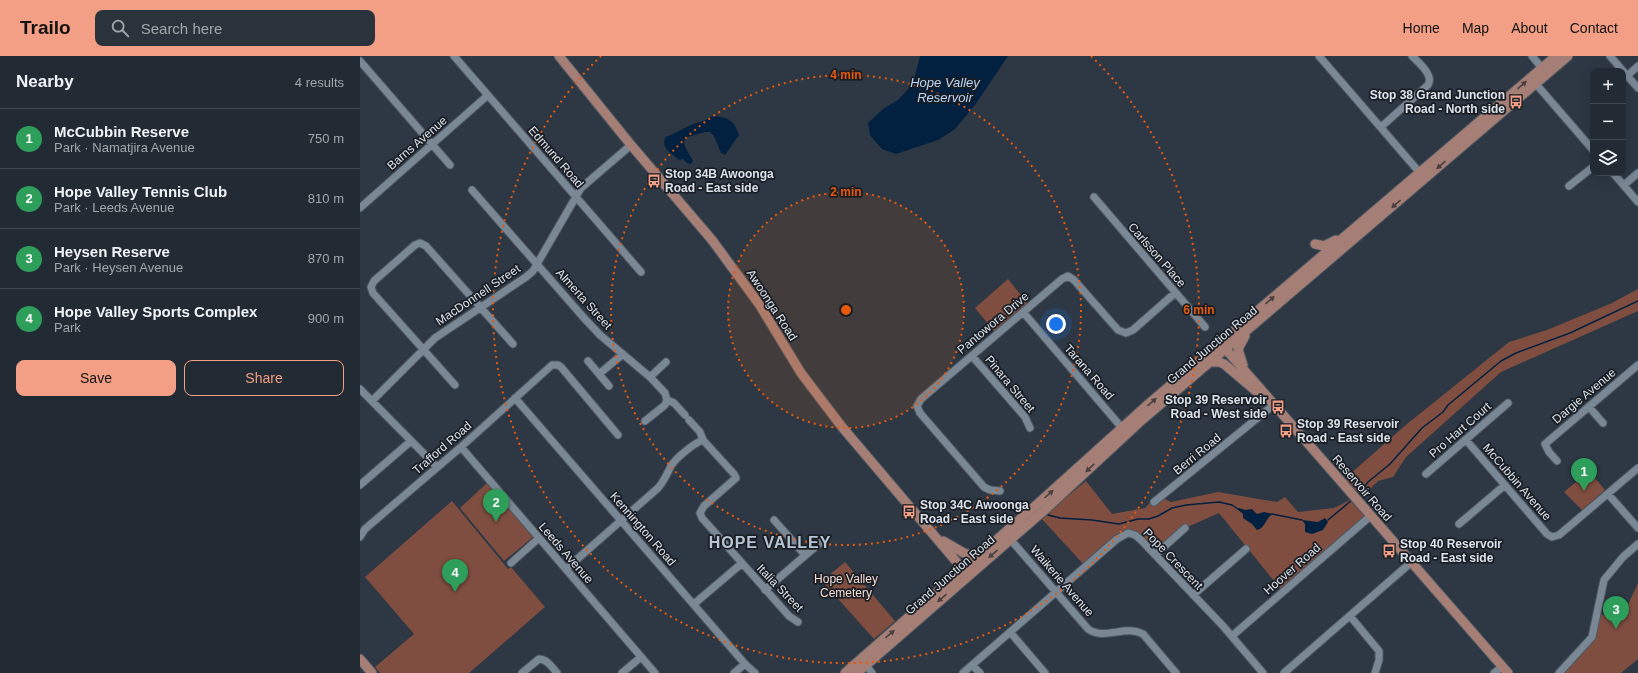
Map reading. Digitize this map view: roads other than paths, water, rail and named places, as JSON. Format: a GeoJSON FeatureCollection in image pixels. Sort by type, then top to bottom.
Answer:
{"type":"FeatureCollection","features":[{"type":"Feature","properties":{"kind":"main road","name":"Awoonga Road"},"geometry":{"type":"LineString","coordinates":[[559,56],[631,145],[712,240],[759,304],[801,373],[842,427],[966,572]]}},
{"type":"Feature","properties":{"kind":"main road","name":"Grand Junction Road"},"geometry":{"type":"LineString","coordinates":[[845,673],[863,662],[966,572],[1010,539],[1048,507],[1142,420],[1210,362],[1222,347],[1255,324],[1323,261],[1351,232],[1478,133],[1536,84],[1556,56]]}},
{"type":"Feature","properties":{"kind":"main road","name":"Grand Junction Road"},"geometry":{"type":"LineString","coordinates":[[966,572],[977,557],[1122,428],[1222,347],[1423,176],[1450,147],[1545,71],[1568,56]]}},
{"type":"Feature","properties":{"kind":"main road"},"geometry":{"type":"LineString","coordinates":[[1450,147],[1472,134],[1478,133]]}},
{"type":"Feature","properties":{"kind":"main road"},"geometry":{"type":"LineString","coordinates":[[1315,244],[1326,245],[1351,232]]}},
{"type":"Feature","properties":{"kind":"main road"},"geometry":{"type":"LineString","coordinates":[[1247,373],[1239,357],[1238,349],[1242,340],[1255,324]]}},
{"type":"Feature","properties":{"kind":"main road","name":"Reservoir Road"},"geometry":{"type":"LineString","coordinates":[[1222,347],[1229,352],[1272,406],[1501,671]]}},
{"type":"Feature","properties":{"kind":"main road","name":"Reservoir Road"},"geometry":{"type":"LineString","coordinates":[[1222,347],[1227,356],[1260,395],[1272,406]]}},
{"type":"Feature","properties":{"kind":"main road"},"geometry":{"type":"LineString","coordinates":[[1210,362],[1220,362],[1224,364],[1260,395]]}},
{"type":"Feature","properties":{"kind":"main road"},"geometry":{"type":"LineString","coordinates":[[1119,442],[1122,428],[1130,427],[1142,420]]}},
{"type":"Feature","properties":{"kind":"main road"},"geometry":{"type":"LineString","coordinates":[[938,538],[964,553],[977,557]]}},
{"type":"Feature","properties":{"kind":"main road"},"geometry":{"type":"LineString","coordinates":[[360,659],[372,673]]}},
{"type":"Feature","properties":{"kind":"main road","name":"Grand Junction Road"},"geometry":{"type":"LineString","coordinates":[[856,673],[863,662]]}},
{"type":"Feature","properties":{"kind":"street","name":"Edmund Road"},"geometry":{"type":"LineString","coordinates":[[454,56],[641,272]]}},
{"type":"Feature","properties":{"kind":"street"},"geometry":{"type":"LineString","coordinates":[[1319,56],[1423,176]]}},
{"type":"Feature","properties":{"kind":"street"},"geometry":{"type":"LineString","coordinates":[[1381,127],[1430,82],[1428,75],[1412,56]]}},
{"type":"Feature","properties":{"kind":"street"},"geometry":{"type":"LineString","coordinates":[[1532,56],[1545,71]]}},
{"type":"Feature","properties":{"kind":"street"},"geometry":{"type":"LineString","coordinates":[[1610,56],[1620,68]]}},
{"type":"Feature","properties":{"kind":"street"},"geometry":{"type":"LineString","coordinates":[[360,61],[363,69],[450,164]]}},
{"type":"Feature","properties":{"kind":"street"},"geometry":{"type":"LineString","coordinates":[[1626,72],[1638,66]]}},
{"type":"Feature","properties":{"kind":"street"},"geometry":{"type":"LineString","coordinates":[[1626,75],[1638,88]]}},
{"type":"Feature","properties":{"kind":"street"},"geometry":{"type":"LineString","coordinates":[[1536,84],[1590,147]]}},
{"type":"Feature","properties":{"kind":"street","name":"Barns Avenue"},"geometry":{"type":"LineString","coordinates":[[360,208],[488,95]]}},
{"type":"Feature","properties":{"kind":"street","name":"MacDonnell Street"},"geometry":{"type":"LineString","coordinates":[[372,401],[423,349],[440,334],[526,277],[532,271],[581,188],[631,145]]}},
{"type":"Feature","properties":{"kind":"street"},"geometry":{"type":"LineString","coordinates":[[1569,186],[1590,169]]}},
{"type":"Feature","properties":{"kind":"street"},"geometry":{"type":"LineString","coordinates":[[1624,185],[1638,172]]}},
{"type":"Feature","properties":{"kind":"street"},"geometry":{"type":"LineString","coordinates":[[1616,176],[1638,202]]}},
{"type":"Feature","properties":{"kind":"street","name":"Almerta Street"},"geometry":{"type":"LineString","coordinates":[[472,190],[584,318],[622,354],[650,377],[668,400],[674,403],[700,432],[703,440],[734,474],[736,478],[704,506],[700,513]]}},
{"type":"Feature","properties":{"kind":"street","name":"Carlsson Place"},"geometry":{"type":"LineString","coordinates":[[1094,197],[1205,327]]}},
{"type":"Feature","properties":{"kind":"street"},"geometry":{"type":"LineString","coordinates":[[455,386],[373,293],[371,287],[374,281],[415,245],[420,243],[426,246],[481,306],[513,344]]}},
{"type":"Feature","properties":{"kind":"street","name":"Pantowora Drive"},"geometry":{"type":"LineString","coordinates":[[1000,491],[990,490],[984,487],[920,413],[917,406],[921,399],[1062,279],[1068,276],[1074,280],[1118,330],[1126,333],[1133,330],[1175,293]]}},
{"type":"Feature","properties":{"kind":"street","name":"Tarana Road"},"geometry":{"type":"LineString","coordinates":[[1023,312],[1122,428]]}},
{"type":"Feature","properties":{"kind":"street"},"geometry":{"type":"LineString","coordinates":[[599,374],[622,354]]}},
{"type":"Feature","properties":{"kind":"street","name":"Pinara Street"},"geometry":{"type":"LineString","coordinates":[[972,356],[1024,417],[1030,428]]}},
{"type":"Feature","properties":{"kind":"street"},"geometry":{"type":"LineString","coordinates":[[588,361],[609,386]]}},
{"type":"Feature","properties":{"kind":"street"},"geometry":{"type":"LineString","coordinates":[[650,377],[666,362]]}},
{"type":"Feature","properties":{"kind":"street","name":"Trafford Road"},"geometry":{"type":"LineString","coordinates":[[360,537],[365,529],[461,447],[552,365],[559,365],[618,435]]}},
{"type":"Feature","properties":{"kind":"street","name":"Dargie Avenue"},"geometry":{"type":"LineString","coordinates":[[1557,461],[1549,452],[1545,444],[1638,366]]}},
{"type":"Feature","properties":{"kind":"street"},"geometry":{"type":"LineString","coordinates":[[360,389],[437,467]]}},
{"type":"Feature","properties":{"kind":"street","name":"Kennington Road"},"geometry":{"type":"LineString","coordinates":[[515,398],[745,664],[755,673]]}},
{"type":"Feature","properties":{"kind":"street"},"geometry":{"type":"LineString","coordinates":[[645,421],[665,405],[668,400]]}},
{"type":"Feature","properties":{"kind":"street","name":"Pro Hart Court"},"geometry":{"type":"LineString","coordinates":[[1426,474],[1508,403]]}},
{"type":"Feature","properties":{"kind":"street","name":"Berri Road"},"geometry":{"type":"LineString","coordinates":[[1154,502],[1272,406]]}},
{"type":"Feature","properties":{"kind":"street"},"geometry":{"type":"LineString","coordinates":[[1589,406],[1603,422]]}},
{"type":"Feature","properties":{"kind":"street"},"geometry":{"type":"LineString","coordinates":[[566,569],[658,488],[665,480],[672,466],[677,460],[698,441],[703,440]]}},
{"type":"Feature","properties":{"kind":"street","name":"McCubbin Avenue"},"geometry":{"type":"LineString","coordinates":[[1466,440],[1552,537],[1559,536],[1608,494]]}},
{"type":"Feature","properties":{"kind":"street"},"geometry":{"type":"LineString","coordinates":[[360,485],[411,441]]}},
{"type":"Feature","properties":{"kind":"street","name":"Leeds Avenue"},"geometry":{"type":"LineString","coordinates":[[461,447],[655,673]]}},
{"type":"Feature","properties":{"kind":"street"},"geometry":{"type":"LineString","coordinates":[[1638,468],[1608,494],[1638,528]]}},
{"type":"Feature","properties":{"kind":"street"},"geometry":{"type":"LineString","coordinates":[[1459,524],[1505,485]]}},
{"type":"Feature","properties":{"kind":"street","name":"Italia Street"},"geometry":{"type":"LineString","coordinates":[[700,513],[702,518],[741,564],[789,616],[798,622]]}},
{"type":"Feature","properties":{"kind":"street","name":"Hoover Road"},"geometry":{"type":"LineString","coordinates":[[1232,636],[1369,518]]}},
{"type":"Feature","properties":{"kind":"street"},"geometry":{"type":"LineString","coordinates":[[774,520],[805,555]]}},
{"type":"Feature","properties":{"kind":"street"},"geometry":{"type":"LineString","coordinates":[[1155,555],[1185,528]]}},
{"type":"Feature","properties":{"kind":"street","name":"Pope Crescent"},"geometry":{"type":"LineString","coordinates":[[1057,592],[1122,535],[1128,533],[1135,535],[1232,636],[1263,673]]}},
{"type":"Feature","properties":{"kind":"street"},"geometry":{"type":"LineString","coordinates":[[511,563],[539,538]]}},
{"type":"Feature","properties":{"kind":"street","name":"Waikerie Avenue"},"geometry":{"type":"LineString","coordinates":[[1010,539],[1088,629],[1100,634],[1136,630],[1143,634],[1176,673]]}},
{"type":"Feature","properties":{"kind":"street"},"geometry":{"type":"LineString","coordinates":[[765,590],[822,541]]}},
{"type":"Feature","properties":{"kind":"street"},"geometry":{"type":"LineString","coordinates":[[1559,673],[1592,637],[1604,580],[1623,557],[1638,544]]}},
{"type":"Feature","properties":{"kind":"street"},"geometry":{"type":"LineString","coordinates":[[1193,595],[1246,549]]}},
{"type":"Feature","properties":{"kind":"street"},"geometry":{"type":"LineString","coordinates":[[694,604],[741,564]]}},
{"type":"Feature","properties":{"kind":"street"},"geometry":{"type":"LineString","coordinates":[[1284,673],[1409,564]]}},
{"type":"Feature","properties":{"kind":"street"},"geometry":{"type":"LineString","coordinates":[[963,673],[1057,592]]}},
{"type":"Feature","properties":{"kind":"street"},"geometry":{"type":"LineString","coordinates":[[1350,616],[1379,651],[1379,660],[1375,673]]}},
{"type":"Feature","properties":{"kind":"street"},"geometry":{"type":"LineString","coordinates":[[1010,632],[1045,673]]}},
{"type":"Feature","properties":{"kind":"street"},"geometry":{"type":"LineString","coordinates":[[622,673],[641,657]]}},
{"type":"Feature","properties":{"kind":"street"},"geometry":{"type":"LineString","coordinates":[[522,673],[539,659],[547,662],[557,673]]}},
{"type":"Feature","properties":{"kind":"street"},"geometry":{"type":"LineString","coordinates":[[863,662],[872,673]]}},
{"type":"Feature","properties":{"kind":"street"},"geometry":{"type":"LineString","coordinates":[[734,673],[745,664]]}},
{"type":"Feature","properties":{"kind":"street"},"geometry":{"type":"LineString","coordinates":[[972,665],[980,673]]}},
{"type":"Feature","properties":{"kind":"water","name":"Hope Valley Reservoir"},"geometry":{"type":"Polygon","coordinates":[[[920,56],[1008,56],[975,105],[955,129],[938,140],[896,154],[882,149],[870,135],[868,123],[883,109],[898,100],[913,84],[920,56]]]}},
{"type":"Feature","properties":{"kind":"water"},"geometry":{"type":"Polygon","coordinates":[[[712,116],[726,118],[732,122],[735,125],[739,135],[725,155],[721,153],[714,136],[710,132],[688,137],[684,141],[685,147],[693,161],[691,164],[687,163],[683,159],[679,160],[667,150],[664,144],[665,137],[712,116]]]}},
{"type":"Feature","properties":{"kind":"water"},"geometry":{"type":"Polygon","coordinates":[[[1239,508],[1245,510],[1252,509],[1257,514],[1264,512],[1273,514],[1260,529],[1257,530],[1252,524],[1243,518],[1243,514],[1237,509],[1239,508]]]}},
{"type":"Feature","properties":{"kind":"water"},"geometry":{"type":"Polygon","coordinates":[[[1325,518],[1328,522],[1323,530],[1312,534],[1305,532],[1305,524],[1302,520],[1318,522],[1325,518]]]}},
{"type":"Feature","properties":{"kind":"waterway"},"geometry":{"type":"LineString","coordinates":[[1358,495],[1368,482],[1390,464],[1422,428],[1443,412],[1448,405],[1501,361],[1516,353],[1570,333],[1638,301]]}},
{"type":"Feature","properties":{"kind":"waterway"},"geometry":{"type":"LineString","coordinates":[[1328,520],[1352,500]]}},
{"type":"Feature","properties":{"kind":"waterway"},"geometry":{"type":"LineString","coordinates":[[1048,515],[1060,518],[1092,520],[1119,524],[1138,519],[1149,519],[1172,508],[1186,505],[1219,502],[1232,505],[1238,509]]}},
{"type":"Feature","properties":{"kind":"waterway"},"geometry":{"type":"LineString","coordinates":[[1272,514],[1302,520]]}},
{"type":"Feature","properties":{"kind":"place","name":"Stop 38 Grand Junction Road - North side"},"geometry":{"type":"Point","coordinates":[1516,102]}},
{"type":"Feature","properties":{"kind":"place","name":"Stop 34B Awoonga Road - East side"},"geometry":{"type":"Point","coordinates":[654,181]}},
{"type":"Feature","properties":{"kind":"place","name":"Stop 39 Reservoir Road - West side"},"geometry":{"type":"Point","coordinates":[1278,407]}},
{"type":"Feature","properties":{"kind":"place","name":"Stop 39 Reservoir Road - East side"},"geometry":{"type":"Point","coordinates":[1286,431]}},
{"type":"Feature","properties":{"kind":"place","name":"McCubbin Reserve"},"geometry":{"type":"Point","coordinates":[1584,491]}},
{"type":"Feature","properties":{"kind":"place","name":"Stop 34C Awoonga Road - East side"},"geometry":{"type":"Point","coordinates":[909,512]}},
{"type":"Feature","properties":{"kind":"place","name":"Hope Valley Tennis Club"},"geometry":{"type":"Point","coordinates":[496,522]}},
{"type":"Feature","properties":{"kind":"place","name":"Stop 40 Reservoir Road - East side"},"geometry":{"type":"Point","coordinates":[1389,551]}},
{"type":"Feature","properties":{"kind":"place","name":"Hope Valley Sports Complex"},"geometry":{"type":"Point","coordinates":[455,592]}},
{"type":"Feature","properties":{"kind":"place","name":"Heysen Reserve"},"geometry":{"type":"Point","coordinates":[1616,629]}},
{"type":"Feature","properties":{"kind":"district","name":"HOPE VALLEY"},"geometry":{"type":"Point","coordinates":[770,542]}},
{"type":"Feature","properties":{"kind":"park label","name":"Hope Valley Cemetery"},"geometry":{"type":"Point","coordinates":[846,586]}}]}
